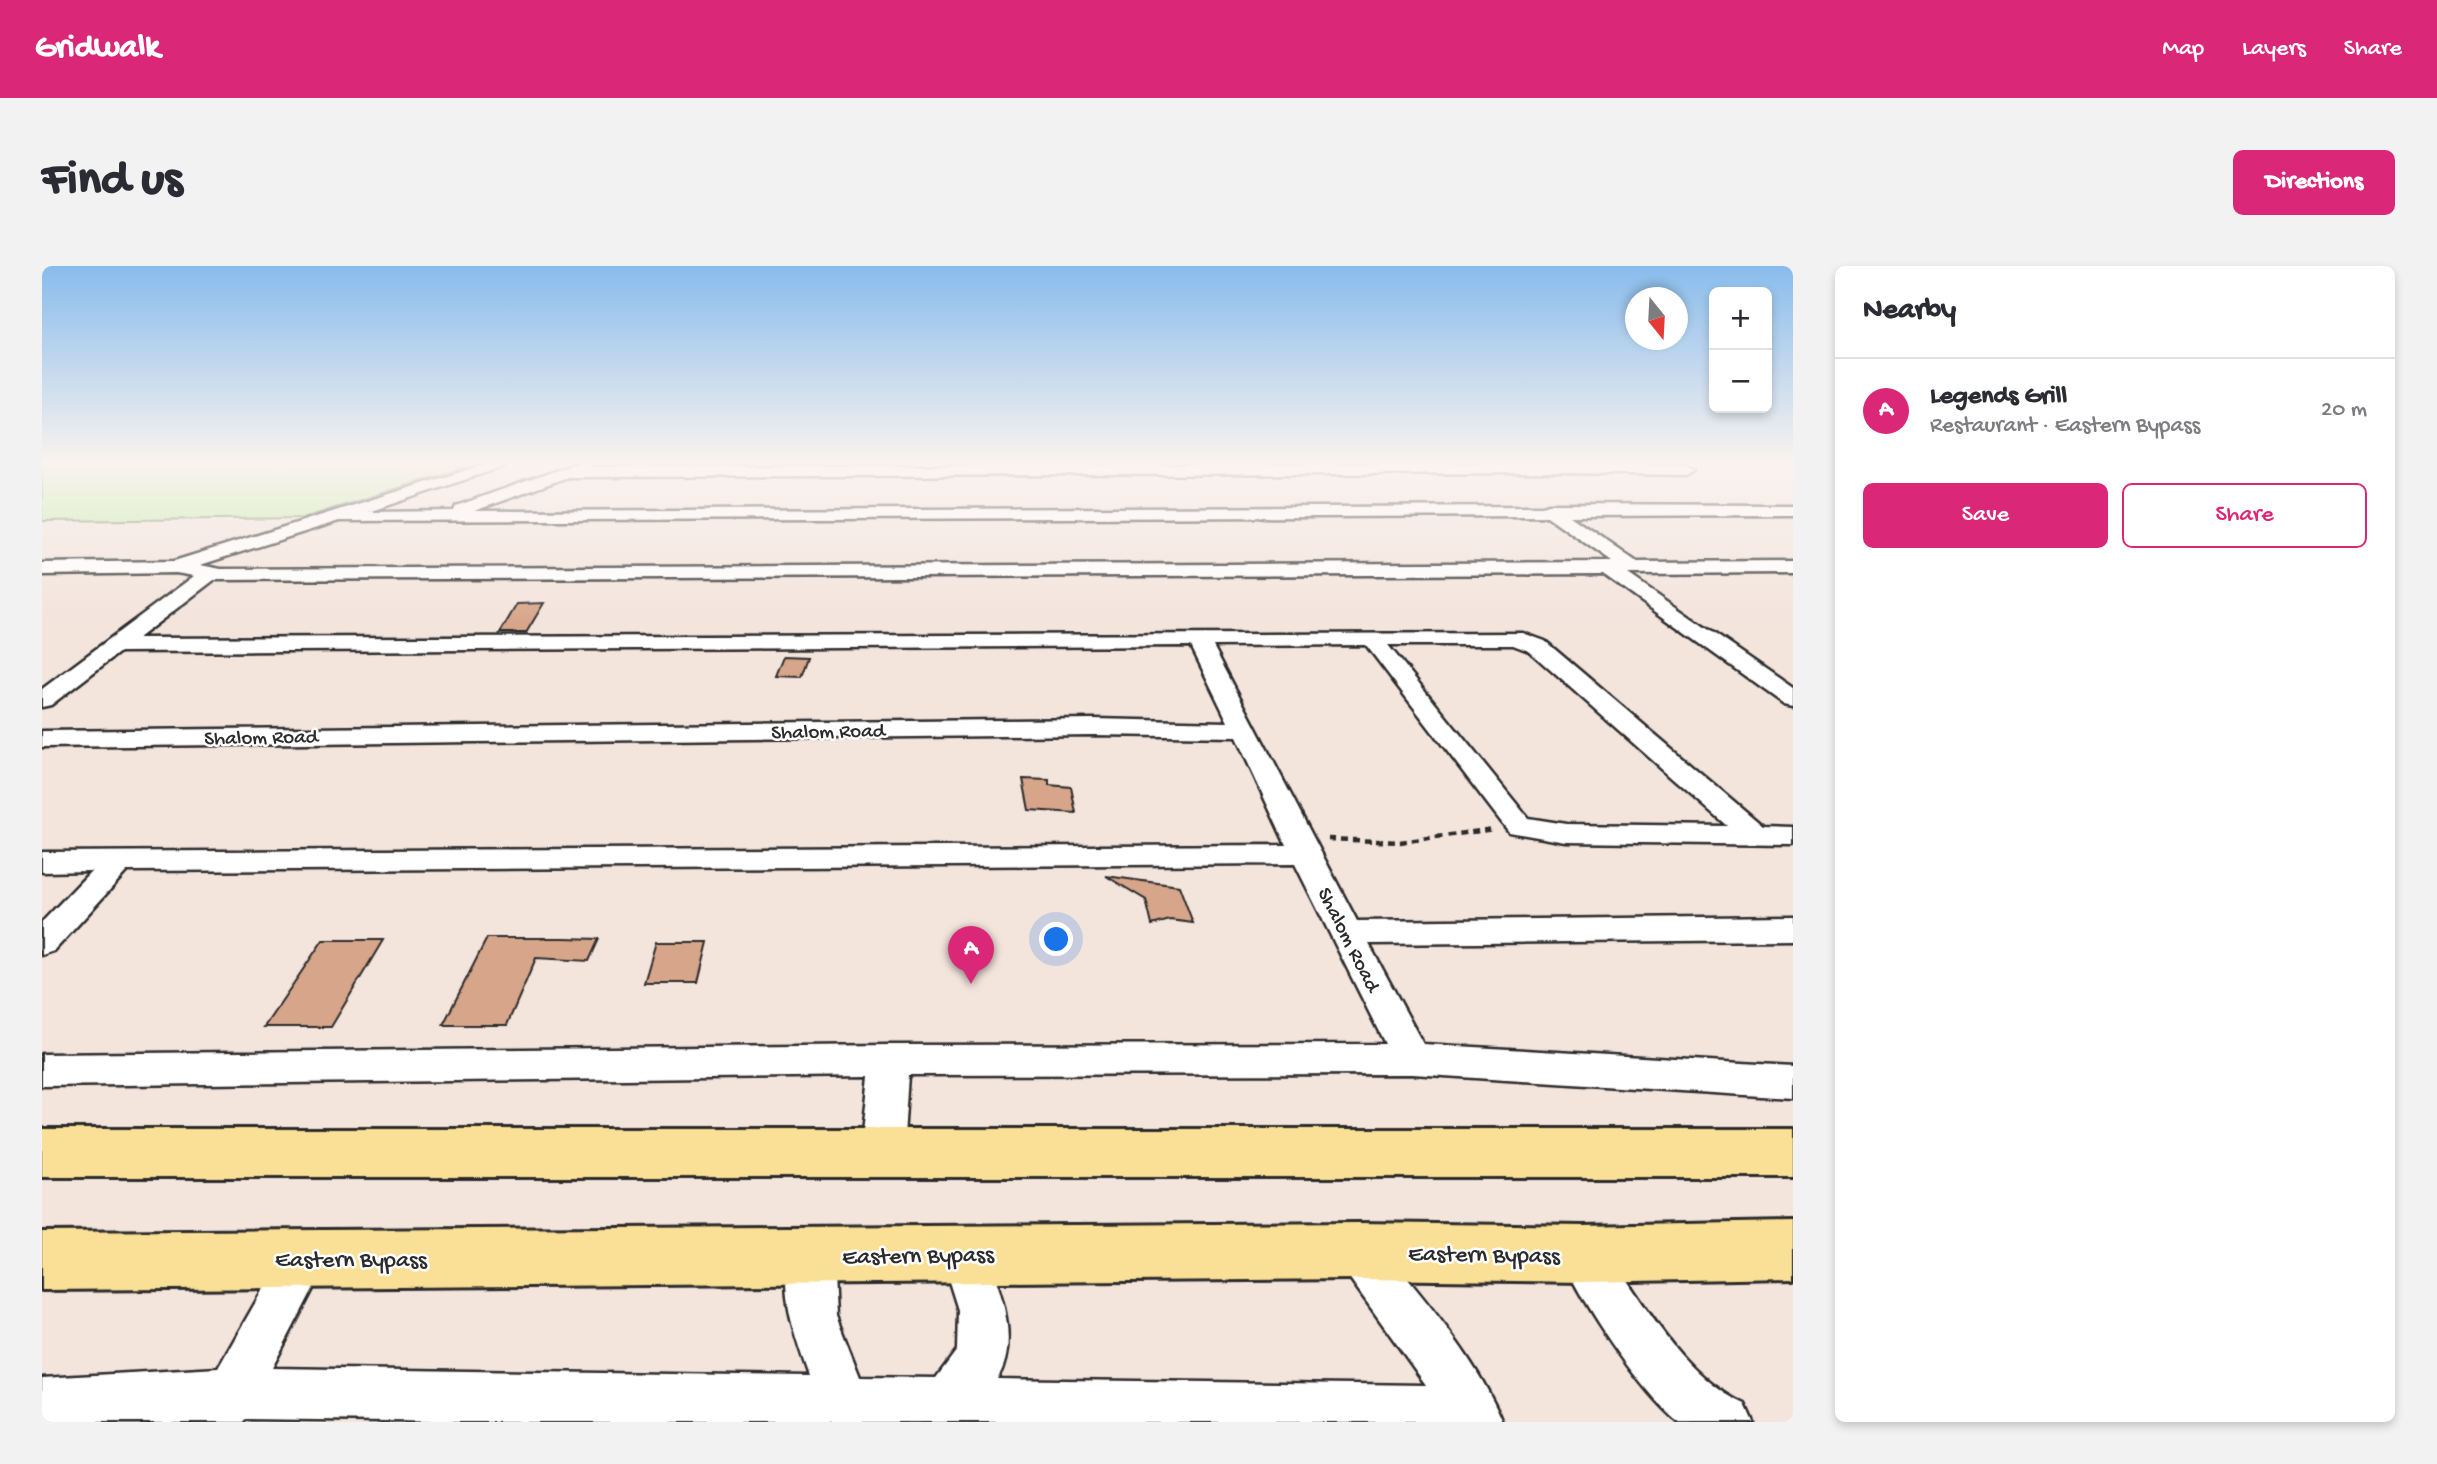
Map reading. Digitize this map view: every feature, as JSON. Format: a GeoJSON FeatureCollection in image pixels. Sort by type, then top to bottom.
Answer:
{"type":"FeatureCollection","features":[{"type":"Feature","properties":{"kind":"main road"},"geometry":{"type":"LineString","coordinates":[[42,1153],[1793,1153]]}},
{"type":"Feature","properties":{"kind":"main road","name":"Eastern Bypass"},"geometry":{"type":"LineString","coordinates":[[42,1261],[1357,1251],[1583,1254],[1793,1250]]}},
{"type":"Feature","properties":{"kind":"street"},"geometry":{"type":"LineString","coordinates":[[176,567],[348,515]]}},
{"type":"Feature","properties":{"kind":"street"},"geometry":{"type":"LineString","coordinates":[[442,517],[448,515]]}},
{"type":"Feature","properties":{"kind":"street"},"geometry":{"type":"LineString","coordinates":[[342,517],[726,515]]}},
{"type":"Feature","properties":{"kind":"street"},"geometry":{"type":"LineString","coordinates":[[1557,515],[1634,569]]}},
{"type":"Feature","properties":{"kind":"street"},"geometry":{"type":"LineString","coordinates":[[42,569],[176,567],[208,575],[1793,567]]}},
{"type":"Feature","properties":{"kind":"street"},"geometry":{"type":"LineString","coordinates":[[1759,567],[1793,586]]}},
{"type":"Feature","properties":{"kind":"street"},"geometry":{"type":"LineString","coordinates":[[42,583],[66,569]]}},
{"type":"Feature","properties":{"kind":"street"},"geometry":{"type":"LineString","coordinates":[[1609,569],[1793,699]]}},
{"type":"Feature","properties":{"kind":"street"},"geometry":{"type":"LineString","coordinates":[[42,700],[208,575]]}},
{"type":"Feature","properties":{"kind":"street"},"geometry":{"type":"LineString","coordinates":[[118,645],[1502,637],[1531,643],[1755,835]]}},
{"type":"Feature","properties":{"kind":"street"},"geometry":{"type":"LineString","coordinates":[[1372,639],[1519,826],[1566,833],[1793,836]]}},
{"type":"Feature","properties":{"kind":"street"},"geometry":{"type":"LineString","coordinates":[[1199,640],[1245,730]]}},
{"type":"Feature","properties":{"kind":"street","name":"Shalom Road"},"geometry":{"type":"LineString","coordinates":[[42,738],[1065,727],[1245,730],[1301,846],[1412,1059]]}},
{"type":"Feature","properties":{"kind":"street"},"geometry":{"type":"LineString","coordinates":[[42,862],[1301,846]]}},
{"type":"Feature","properties":{"kind":"street"},"geometry":{"type":"LineString","coordinates":[[42,943],[119,861]]}},
{"type":"Feature","properties":{"kind":"street"},"geometry":{"type":"LineString","coordinates":[[1348,933],[1793,928]]}},
{"type":"Feature","properties":{"kind":"street"},"geometry":{"type":"LineString","coordinates":[[882,1152],[890,1059]]}},
{"type":"Feature","properties":{"kind":"street"},"geometry":{"type":"LineString","coordinates":[[42,1070],[890,1059],[1412,1059],[1793,1082]]}},
{"type":"Feature","properties":{"kind":"street"},"geometry":{"type":"LineString","coordinates":[[1357,1251],[1436,1355],[1474,1417]]}},
{"type":"Feature","properties":{"kind":"street"},"geometry":{"type":"LineString","coordinates":[[948,1404],[982,1358],[982,1310],[963,1253]]}},
{"type":"Feature","properties":{"kind":"street"},"geometry":{"type":"LineString","coordinates":[[1583,1254],[1669,1378],[1693,1403],[1716,1420],[1727,1422]]}},
{"type":"Feature","properties":{"kind":"street"},"geometry":{"type":"LineString","coordinates":[[810,1255],[813,1315],[844,1403]]}},
{"type":"Feature","properties":{"kind":"street"},"geometry":{"type":"LineString","coordinates":[[224,1408],[306,1258]]}},
{"type":"Feature","properties":{"kind":"street"},"geometry":{"type":"LineString","coordinates":[[42,1404],[224,1408],[844,1403],[1474,1417]]}},
{"type":"Feature","properties":{"kind":"path"},"geometry":{"type":"LineString","coordinates":[[1301,846],[1400,842],[1519,826]]}},
{"type":"Feature","properties":{"kind":"green space"},"geometry":{"type":"Polygon","coordinates":[[[42,515],[313,515],[303,518],[42,521],[42,515]]]}},
{"type":"Feature","properties":{"kind":"building"},"geometry":{"type":"Polygon","coordinates":[[[544,603],[526,633],[500,633],[517,604],[544,603]]]}},
{"type":"Feature","properties":{"kind":"building"},"geometry":{"type":"Polygon","coordinates":[[[784,656],[809,657],[802,677],[776,676],[784,656]]]}},
{"type":"Feature","properties":{"kind":"building"},"geometry":{"type":"Polygon","coordinates":[[[1023,779],[1049,780],[1049,785],[1071,787],[1076,813],[1029,810],[1023,779]]]}},
{"type":"Feature","properties":{"kind":"building"},"geometry":{"type":"Polygon","coordinates":[[[1106,876],[1179,886],[1193,923],[1170,920],[1152,925],[1146,900],[1106,876]]]}},
{"type":"Feature","properties":{"kind":"building"},"geometry":{"type":"Polygon","coordinates":[[[487,938],[599,939],[589,961],[536,958],[507,1025],[443,1025],[487,938]]]}},
{"type":"Feature","properties":{"kind":"building"},"geometry":{"type":"Polygon","coordinates":[[[323,940],[383,940],[331,1027],[264,1027],[323,940]]]}},
{"type":"Feature","properties":{"kind":"building"},"geometry":{"type":"Polygon","coordinates":[[[656,942],[708,942],[698,983],[644,983],[656,942]]]}},
{"type":"Feature","properties":{"kind":"place","name":"Legends Grill"},"geometry":{"type":"Point","coordinates":[971,984]}}]}
